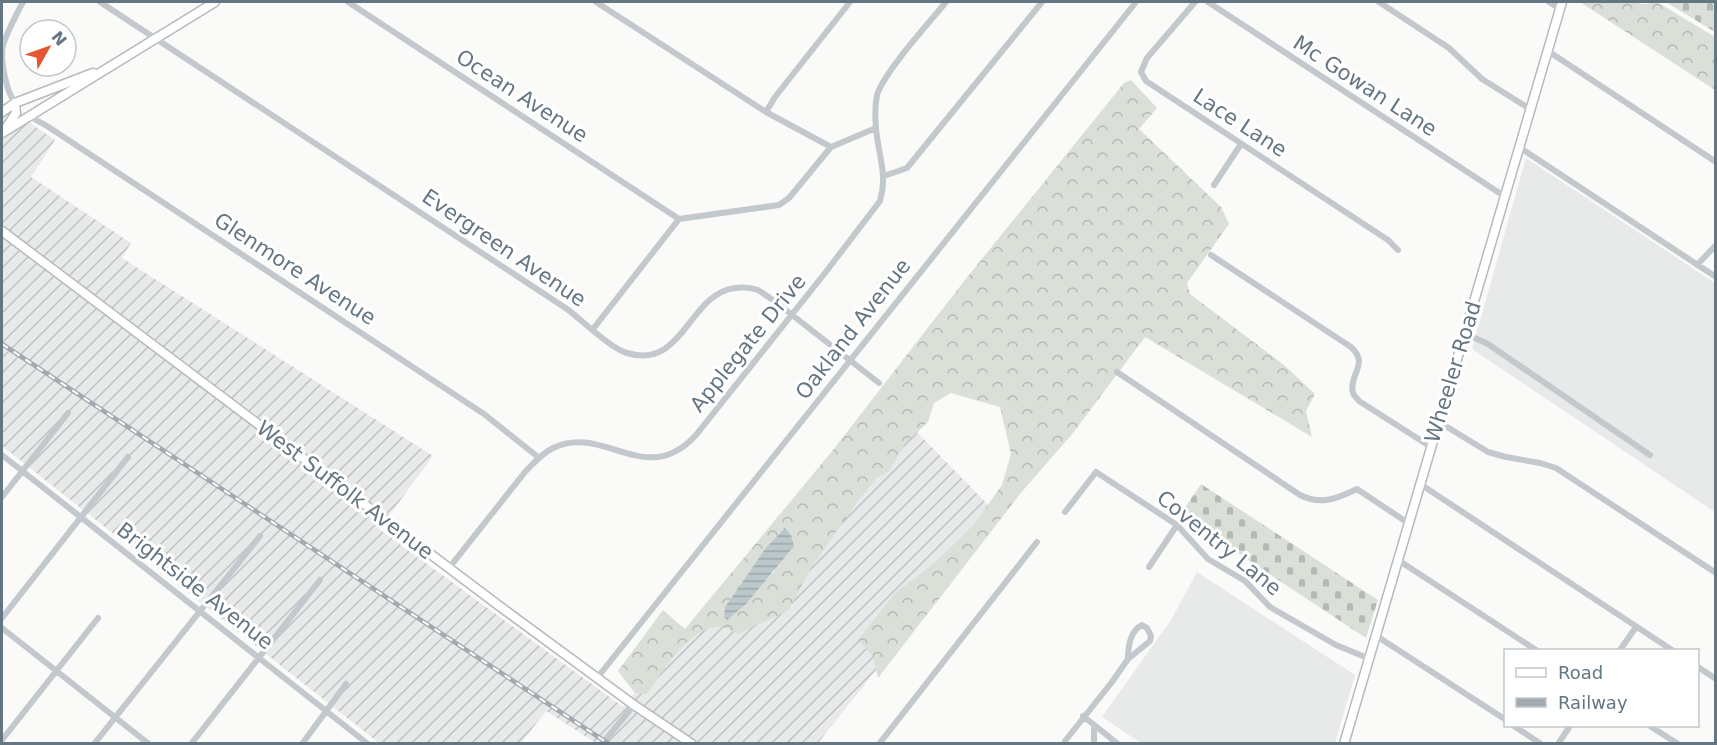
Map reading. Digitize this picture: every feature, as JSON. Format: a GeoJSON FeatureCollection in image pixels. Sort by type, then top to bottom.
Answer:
{"type":"FeatureCollection","features":[{"type":"Feature","properties":{"kind":"main road"},"geometry":{"type":"LineString","coordinates":[[2,133],[215,2]]}},
{"type":"Feature","properties":{"kind":"main road","name":"Wheeler Road"},"geometry":{"type":"LineString","coordinates":[[1344,744],[1561,5]]}},
{"type":"Feature","properties":{"kind":"main road"},"geometry":{"type":"LineString","coordinates":[[2,112],[15,103],[107,67]]}},
{"type":"Feature","properties":{"kind":"main road"},"geometry":{"type":"LineString","coordinates":[[2,133],[16,113],[15,103]]}},
{"type":"Feature","properties":{"kind":"main road","name":"West Suffolk Avenue"},"geometry":{"type":"LineString","coordinates":[[2,231],[449,568],[634,705],[692,744]]}},
{"type":"Feature","properties":{"kind":"street"},"geometry":{"type":"LineString","coordinates":[[15,103],[3,76],[2,47],[23,2]]}},
{"type":"Feature","properties":{"kind":"street","name":"Evergreen Avenue"},"geometry":{"type":"LineString","coordinates":[[100,2],[567,309],[618,349],[639,356],[667,349],[716,294],[743,287],[757,290],[879,383]]}},
{"type":"Feature","properties":{"kind":"street","name":"Ocean Avenue"},"geometry":{"type":"LineString","coordinates":[[348,2],[679,219]]}},
{"type":"Feature","properties":{"kind":"street"},"geometry":{"type":"LineString","coordinates":[[596,2],[766,112],[831,147]]}},
{"type":"Feature","properties":{"kind":"street"},"geometry":{"type":"LineString","coordinates":[[766,112],[775,97],[848,4],[838,2]]}},
{"type":"Feature","properties":{"kind":"street","name":"Applegate Drive"},"geometry":{"type":"LineString","coordinates":[[449,568],[538,458],[554,448],[570,443],[588,442],[627,454],[652,458],[670,454],[685,447],[880,201],[884,176],[876,128],[878,94],[886,77],[946,2]]}},
{"type":"Feature","properties":{"kind":"street"},"geometry":{"type":"LineString","coordinates":[[884,176],[907,168],[918,156],[1042,2]]}},
{"type":"Feature","properties":{"kind":"street","name":"Oakland Avenue"},"geometry":{"type":"LineString","coordinates":[[597,678],[1136,2]]}},
{"type":"Feature","properties":{"kind":"street","name":"Lace Lane"},"geometry":{"type":"LineString","coordinates":[[1196,2],[1147,58],[1141,72],[1146,81],[1388,240],[1398,250]]}},
{"type":"Feature","properties":{"kind":"street","name":"Mc Gowan Lane"},"geometry":{"type":"LineString","coordinates":[[1208,2],[1504,196]]}},
{"type":"Feature","properties":{"kind":"street"},"geometry":{"type":"LineString","coordinates":[[1379,2],[1449,48],[1482,79],[1530,109]]}},
{"type":"Feature","properties":{"kind":"street"},"geometry":{"type":"LineString","coordinates":[[1549,2],[1561,5]]}},
{"type":"Feature","properties":{"kind":"street"},"geometry":{"type":"LineString","coordinates":[[1548,51],[1716,162]]}},
{"type":"Feature","properties":{"kind":"street","name":"Glenmore Avenue"},"geometry":{"type":"LineString","coordinates":[[29,116],[57,132],[484,414],[538,458]]}},
{"type":"Feature","properties":{"kind":"street"},"geometry":{"type":"LineString","coordinates":[[593,329],[679,219],[779,205],[789,198],[831,147],[876,128]]}},
{"type":"Feature","properties":{"kind":"street"},"geometry":{"type":"LineString","coordinates":[[1214,185],[1241,144]]}},
{"type":"Feature","properties":{"kind":"street"},"geometry":{"type":"LineString","coordinates":[[1519,147],[1716,277]]}},
{"type":"Feature","properties":{"kind":"street"},"geometry":{"type":"LineString","coordinates":[[1697,265],[1716,245]]}},
{"type":"Feature","properties":{"kind":"street"},"geometry":{"type":"LineString","coordinates":[[1211,255],[1358,353],[1359,363],[1353,393],[1359,401],[1431,447]]}},
{"type":"Feature","properties":{"kind":"street"},"geometry":{"type":"LineString","coordinates":[[1464,333],[1488,344],[1650,455]]}},
{"type":"Feature","properties":{"kind":"street"},"geometry":{"type":"LineString","coordinates":[[1117,372],[1311,501],[1323,502],[1336,499],[1357,489],[1408,523]]}},
{"type":"Feature","properties":{"kind":"street"},"geometry":{"type":"LineString","coordinates":[[2,497],[68,413]]}},
{"type":"Feature","properties":{"kind":"street"},"geometry":{"type":"LineString","coordinates":[[1439,422],[1488,452],[1556,468],[1716,573]]}},
{"type":"Feature","properties":{"kind":"street","name":"Brightside Avenue"},"geometry":{"type":"LineString","coordinates":[[2,455],[368,744]]}},
{"type":"Feature","properties":{"kind":"street"},"geometry":{"type":"LineString","coordinates":[[2,618],[128,457]]}},
{"type":"Feature","properties":{"kind":"street","name":"Coventry Lane"},"geometry":{"type":"LineString","coordinates":[[1065,512],[1096,472],[1176,525],[1208,559],[1245,581],[1270,607],[1336,645],[1370,659]]}},
{"type":"Feature","properties":{"kind":"street"},"geometry":{"type":"LineString","coordinates":[[1420,484],[1669,649]]}},
{"type":"Feature","properties":{"kind":"street"},"geometry":{"type":"LineString","coordinates":[[1149,567],[1176,525]]}},
{"type":"Feature","properties":{"kind":"street"},"geometry":{"type":"LineString","coordinates":[[94,744],[260,536]]}},
{"type":"Feature","properties":{"kind":"street"},"geometry":{"type":"LineString","coordinates":[[879,744],[1037,542]]}},
{"type":"Feature","properties":{"kind":"street"},"geometry":{"type":"LineString","coordinates":[[1398,560],[1533,649]]}},
{"type":"Feature","properties":{"kind":"street"},"geometry":{"type":"LineString","coordinates":[[191,744],[320,580]]}},
{"type":"Feature","properties":{"kind":"street"},"geometry":{"type":"LineString","coordinates":[[2,740],[98,618]]}},
{"type":"Feature","properties":{"kind":"street"},"geometry":{"type":"LineString","coordinates":[[1065,741],[1128,659],[1150,641],[1148,628],[1142,626],[1135,630],[1129,645],[1128,659]]}},
{"type":"Feature","properties":{"kind":"street"},"geometry":{"type":"LineString","coordinates":[[1621,649],[1636,627]]}},
{"type":"Feature","properties":{"kind":"street"},"geometry":{"type":"LineString","coordinates":[[2,628],[149,744]]}},
{"type":"Feature","properties":{"kind":"street"},"geometry":{"type":"LineString","coordinates":[[1375,635],[1504,719]]}},
{"type":"Feature","properties":{"kind":"street"},"geometry":{"type":"LineString","coordinates":[[1699,668],[1716,679]]}},
{"type":"Feature","properties":{"kind":"street"},"geometry":{"type":"LineString","coordinates":[[302,744],[346,684]]}},
{"type":"Feature","properties":{"kind":"street"},"geometry":{"type":"LineString","coordinates":[[602,744],[634,705]]}},
{"type":"Feature","properties":{"kind":"street"},"geometry":{"type":"LineString","coordinates":[[1083,716],[1116,743]]}},
{"type":"Feature","properties":{"kind":"street"},"geometry":{"type":"LineString","coordinates":[[1094,724],[1094,744]]}},
{"type":"Feature","properties":{"kind":"street"},"geometry":{"type":"LineString","coordinates":[[1516,727],[1541,744]]}},
{"type":"Feature","properties":{"kind":"street"},"geometry":{"type":"LineString","coordinates":[[1558,744],[1569,727]]}},
{"type":"Feature","properties":{"kind":"street"},"geometry":{"type":"LineString","coordinates":[[1652,727],[1678,744]]}},
{"type":"Feature","properties":{"kind":"shaded area"},"geometry":{"type":"Polygon","coordinates":[[[2,104],[55,140],[31,177],[131,243],[122,258],[433,456],[379,529],[623,707],[709,601],[743,629],[909,424],[999,516],[818,743],[596,743],[546,711],[521,743],[379,743],[2,446],[2,104]]]}},
{"type":"Feature","properties":{"kind":"shaded area"},"geometry":{"type":"Polygon","coordinates":[[[1526,158],[1715,283],[1715,512],[1472,349],[1526,158]]]}},
{"type":"Feature","properties":{"kind":"shaded area"},"geometry":{"type":"Polygon","coordinates":[[[785,528],[791,535],[794,546],[746,604],[727,620],[724,617],[725,607],[765,549],[785,528]]]}},
{"type":"Feature","properties":{"kind":"shaded area"},"geometry":{"type":"Polygon","coordinates":[[[1197,572],[1355,675],[1335,743],[1141,743],[1102,717],[1171,620],[1197,572]]]}},
{"type":"Feature","properties":{"kind":"green space"},"geometry":{"type":"Polygon","coordinates":[[[1580,2],[1645,4],[1657,2],[1715,37],[1715,90],[1580,2]]]}},
{"type":"Feature","properties":{"kind":"green space"},"geometry":{"type":"Polygon","coordinates":[[[1666,2],[1715,2],[1715,32],[1666,2]]]}},
{"type":"Feature","properties":{"kind":"green space"},"geometry":{"type":"Polygon","coordinates":[[[1131,80],[1157,108],[1139,129],[1221,207],[1229,224],[1187,283],[1190,294],[1284,365],[1315,394],[1306,411],[1312,437],[1145,337],[1073,433],[1020,494],[878,678],[873,656],[858,640],[895,593],[933,564],[972,527],[1002,485],[1011,454],[1000,407],[951,393],[934,403],[928,422],[905,444],[889,471],[877,478],[857,502],[811,568],[789,610],[738,634],[725,628],[713,627],[701,632],[690,639],[680,650],[647,694],[635,693],[618,671],[663,610],[685,629],[833,450],[965,280],[1124,83],[1131,80]],[[765,549],[725,607],[724,617],[775,571],[765,549]]]}},
{"type":"Feature","properties":{"kind":"green space"},"geometry":{"type":"Polygon","coordinates":[[[1201,484],[1378,600],[1366,638],[1180,515],[1201,484]]]}},
{"type":"Feature","properties":{"kind":"railway"},"geometry":{"type":"LineString","coordinates":[[2,344],[609,744]]}}]}
